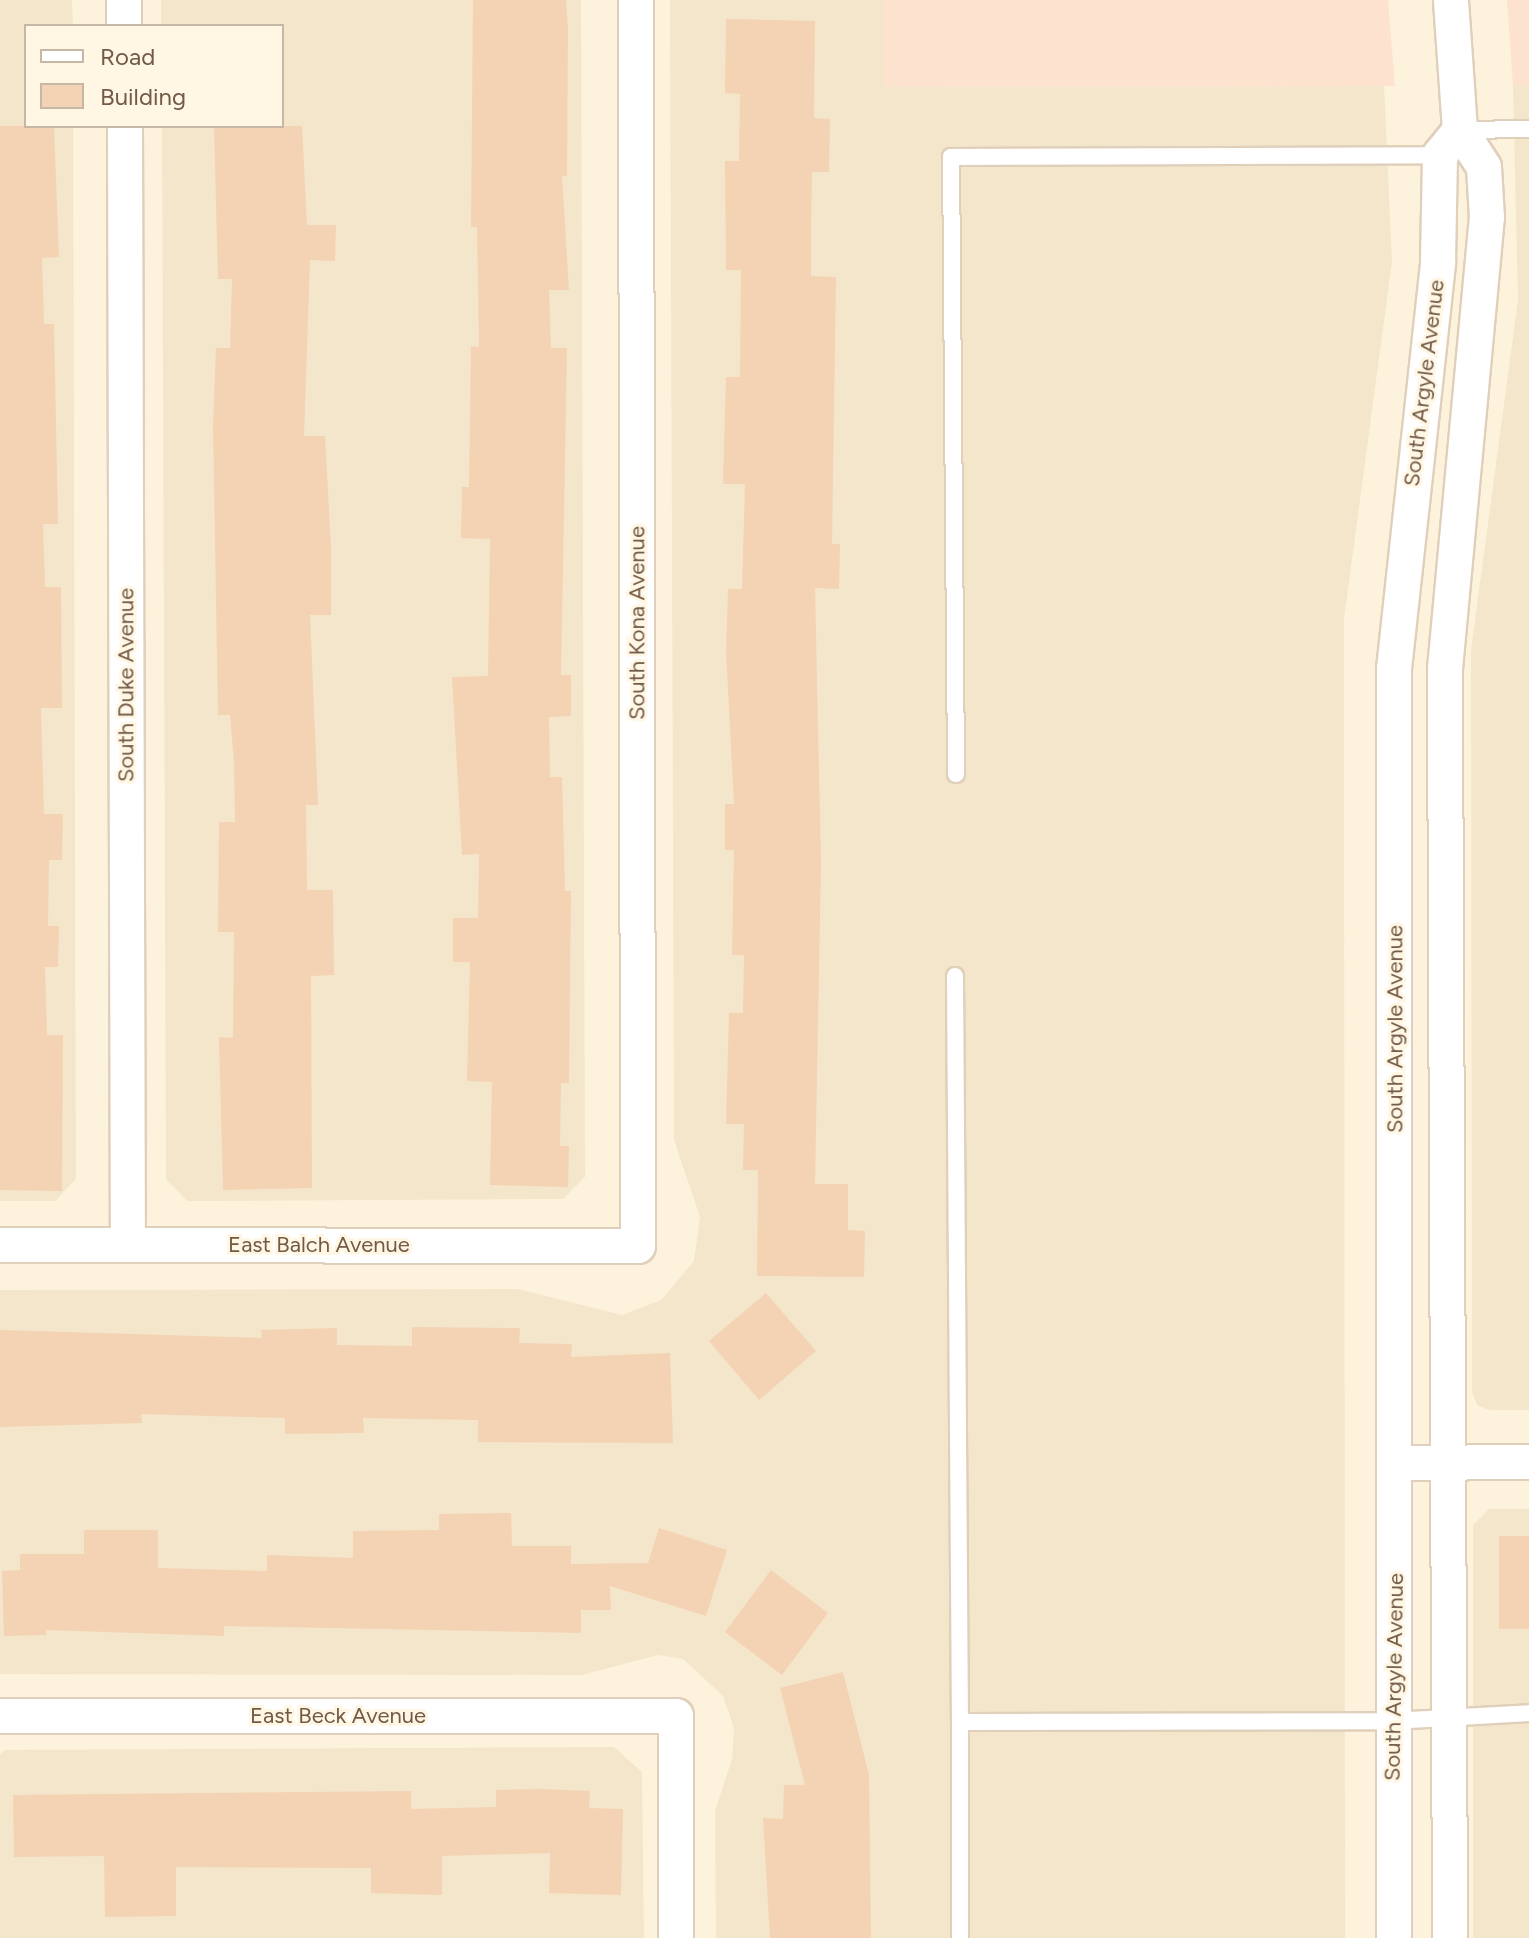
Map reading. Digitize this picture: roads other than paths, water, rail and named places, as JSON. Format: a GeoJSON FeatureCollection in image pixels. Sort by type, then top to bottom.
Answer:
{"type":"FeatureCollection","features":[{"type":"Feature","properties":{"kind":"street"},"geometry":{"type":"LineString","coordinates":[[124,0],[124,24]]}},
{"type":"Feature","properties":{"kind":"street","name":"South Kona Avenue"},"geometry":{"type":"LineString","coordinates":[[636,0],[638,1246]]}},
{"type":"Feature","properties":{"kind":"street","name":"South Argyle Avenue"},"geometry":{"type":"LineString","coordinates":[[1394,1938],[1392,1721],[1397,1463],[1394,669],[1450,142],[1451,0]]}},
{"type":"Feature","properties":{"kind":"street","name":"South Duke Avenue"},"geometry":{"type":"LineString","coordinates":[[125,128],[128,1244]]}},
{"type":"Feature","properties":{"kind":"street","name":"South Argyle Avenue"},"geometry":{"type":"LineString","coordinates":[[1450,142],[1484,167],[1487,218],[1445,669],[1450,1938]]}},
{"type":"Feature","properties":{"kind":"street","name":"East Balch Avenue"},"geometry":{"type":"LineString","coordinates":[[0,1245],[638,1246]]}},
{"type":"Feature","properties":{"kind":"street"},"geometry":{"type":"LineString","coordinates":[[1397,1463],[1529,1462]]}},
{"type":"Feature","properties":{"kind":"street","name":"East Beck Avenue"},"geometry":{"type":"LineString","coordinates":[[0,1716],[676,1716],[676,1938]]}},
{"type":"Feature","properties":{"kind":"lane"},"geometry":{"type":"LineString","coordinates":[[956,774],[951,157],[1450,142],[1529,129]]}},
{"type":"Feature","properties":{"kind":"lane"},"geometry":{"type":"LineString","coordinates":[[955,976],[960,1938]]}},
{"type":"Feature","properties":{"kind":"lane"},"geometry":{"type":"LineString","coordinates":[[960,1722],[1392,1721],[1448,1714],[1529,1713]]}}]}
